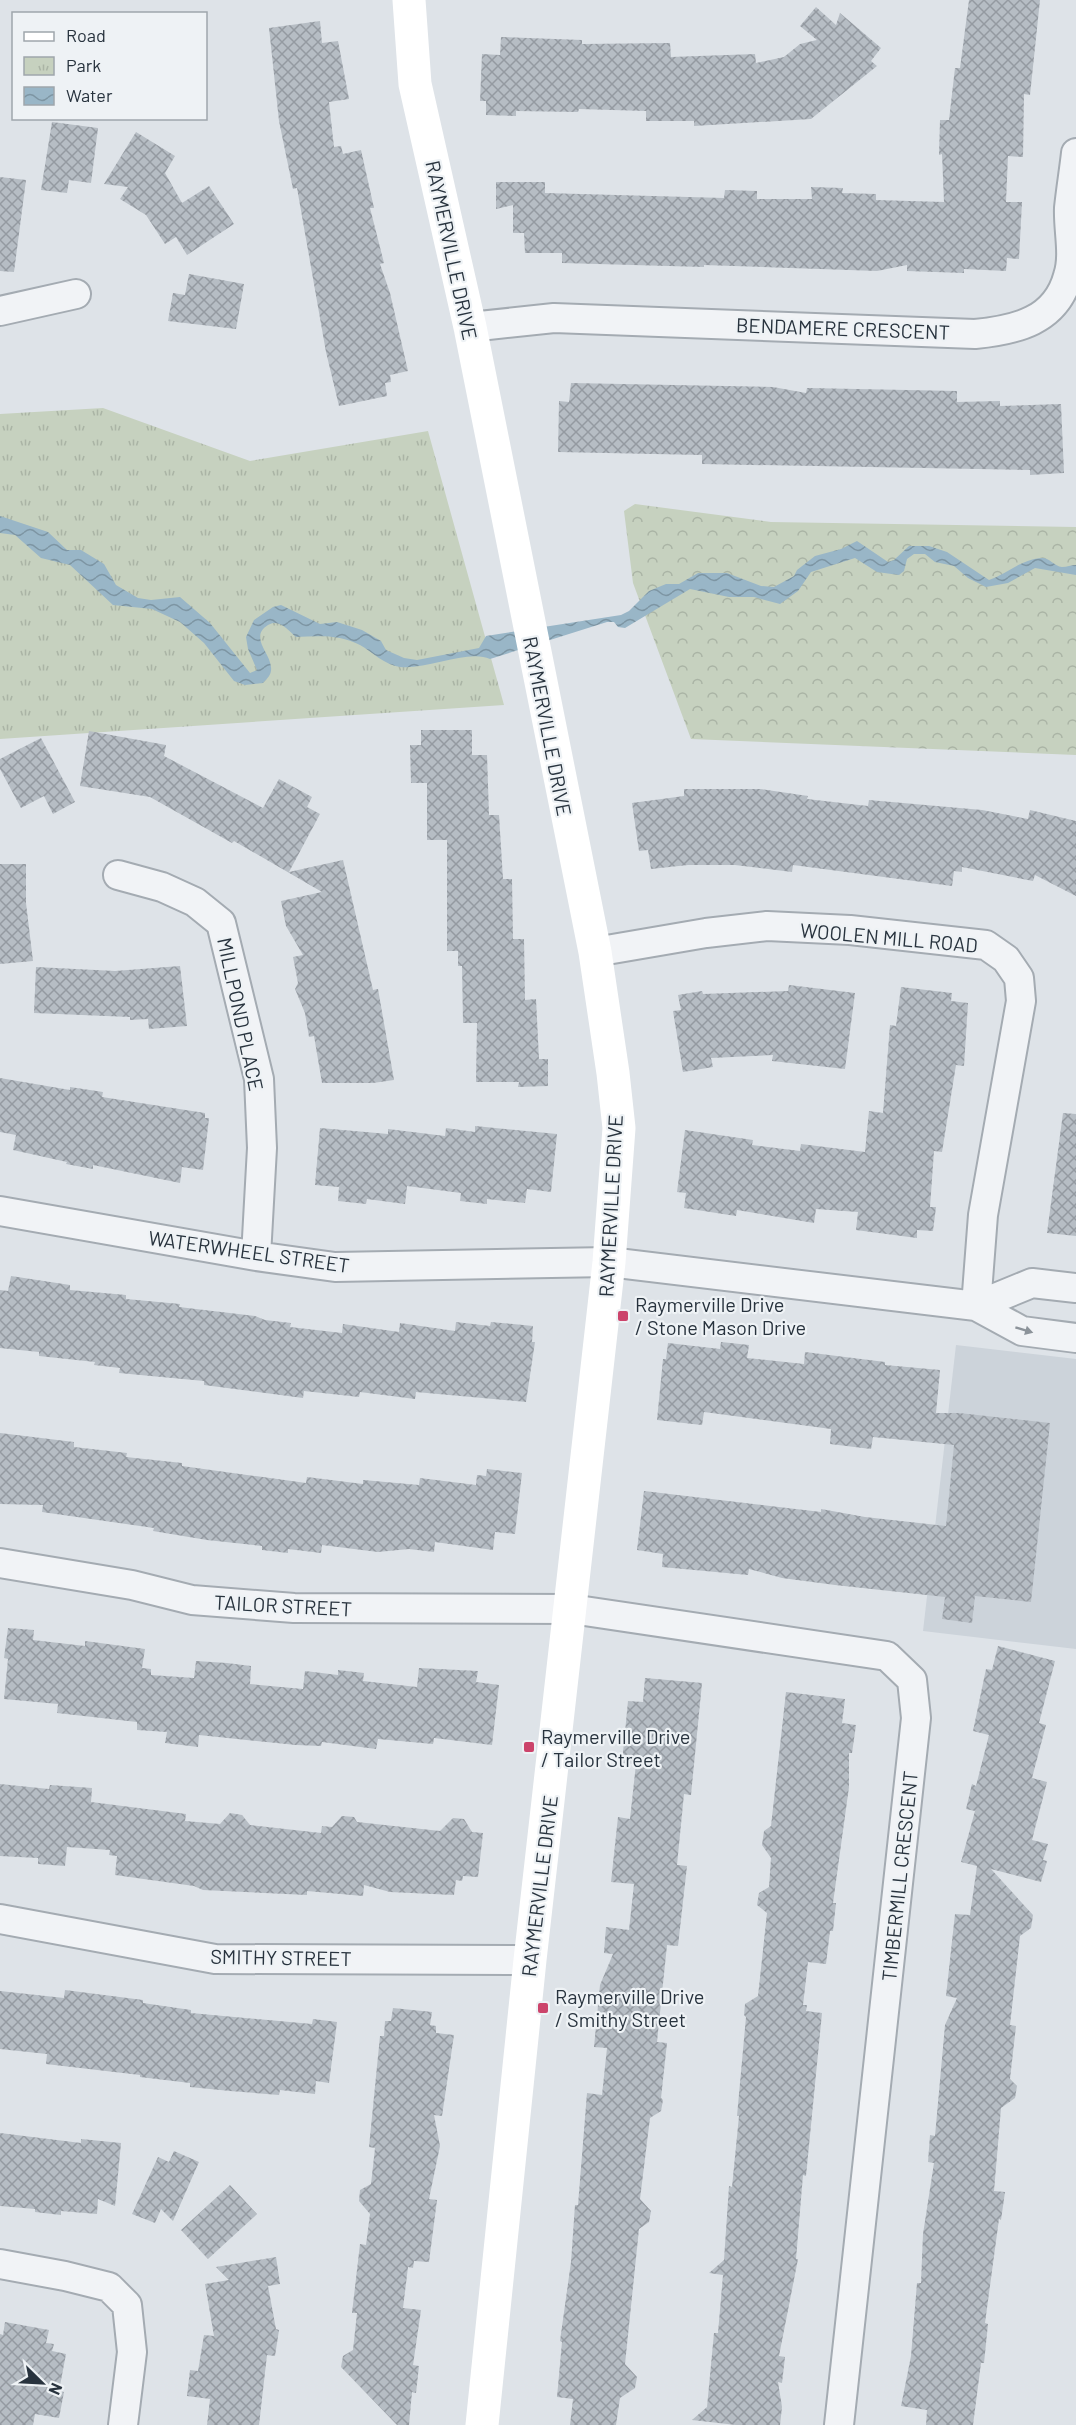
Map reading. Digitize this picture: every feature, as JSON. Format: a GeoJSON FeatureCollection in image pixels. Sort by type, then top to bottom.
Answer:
{"type":"FeatureCollection","features":[{"type":"Feature","properties":{"kind":"street","name":"RAYMERVILLE DRIVE"},"geometry":{"type":"LineString","coordinates":[[409,0],[415,84],[470,327],[595,952],[614,1072],[619,1128],[609,1262],[530,1960],[482,2425]]}},
{"type":"Feature","properties":{"kind":"street","name":"BENDAMERE CRESCENT"},"geometry":{"type":"LineString","coordinates":[[470,327],[554,318],[975,334],[1007,331],[1034,321],[1055,304],[1069,275],[1069,209],[1076,153]]}},
{"type":"Feature","properties":{"kind":"street"},"geometry":{"type":"LineString","coordinates":[[0,312],[76,294]]}},
{"type":"Feature","properties":{"kind":"street","name":"MILLPOND PLACE"},"geometry":{"type":"LineString","coordinates":[[118,875],[162,887],[178,894],[195,902],[221,923],[259,1079],[262,1148],[256,1256]]}},
{"type":"Feature","properties":{"kind":"street","name":"WOOLEN MILL ROAD"},"geometry":{"type":"LineString","coordinates":[[595,952],[706,933],[767,926],[850,930],[986,945],[1006,959],[1019,978],[1021,1001],[983,1215],[976,1306]]}},
{"type":"Feature","properties":{"kind":"street","name":"WATERWHEEL STREET"},"geometry":{"type":"LineString","coordinates":[[0,1211],[256,1256],[335,1267],[609,1262],[976,1306]]}},
{"type":"Feature","properties":{"kind":"street"},"geometry":{"type":"LineString","coordinates":[[976,1306],[1032,1282],[1076,1288]]}},
{"type":"Feature","properties":{"kind":"street"},"geometry":{"type":"LineString","coordinates":[[976,1306],[1022,1331],[1076,1338]]}},
{"type":"Feature","properties":{"kind":"street","name":"TAILOR STREET"},"geometry":{"type":"LineString","coordinates":[[0,1563],[132,1585],[192,1600],[239,1605],[294,1608],[571,1609]]}},
{"type":"Feature","properties":{"kind":"street","name":"TIMBERMILL CRESCENT"},"geometry":{"type":"LineString","coordinates":[[571,1609],[887,1656],[912,1680],[916,1718],[839,2425]]}},
{"type":"Feature","properties":{"kind":"street","name":"SMITHY STREET"},"geometry":{"type":"LineString","coordinates":[[0,1919],[215,1959],[530,1960]]}},
{"type":"Feature","properties":{"kind":"street"},"geometry":{"type":"LineString","coordinates":[[0,2264],[66,2276],[109,2287],[128,2305],[132,2352],[123,2425]]}},
{"type":"Feature","properties":{"kind":"shaded area"},"geometry":{"type":"Polygon","coordinates":[[[956,1345],[1076,1359],[1076,1649],[923,1631],[956,1345]]]}},
{"type":"Feature","properties":{"kind":"green space"},"geometry":{"type":"Polygon","coordinates":[[[103,408],[250,461],[428,431],[504,705],[0,739],[0,414],[103,408]]]}},
{"type":"Feature","properties":{"kind":"green space"},"geometry":{"type":"Polygon","coordinates":[[[635,504],[771,522],[1076,527],[1076,755],[691,739],[633,583],[624,511],[635,504]]]}},
{"type":"Feature","properties":{"kind":"water"},"geometry":{"type":"Polygon","coordinates":[[[0,516],[48,532],[67,550],[81,550],[104,564],[116,585],[138,598],[151,600],[180,597],[210,623],[250,673],[257,670],[248,649],[246,637],[254,620],[273,607],[281,605],[320,624],[337,622],[362,630],[381,641],[386,650],[404,658],[417,660],[479,648],[486,636],[621,615],[629,611],[649,591],[666,584],[679,584],[698,573],[727,573],[761,586],[774,587],[794,576],[797,570],[815,556],[841,549],[857,541],[888,562],[894,560],[909,546],[929,546],[947,552],[989,580],[1027,561],[1041,558],[1062,567],[1076,565],[1076,575],[1035,568],[1008,583],[986,587],[968,578],[954,566],[935,562],[925,554],[914,554],[907,559],[904,571],[899,575],[877,572],[855,558],[811,572],[798,591],[780,604],[754,597],[729,597],[690,589],[625,628],[618,627],[614,622],[607,622],[490,659],[470,656],[411,667],[389,664],[352,641],[328,636],[296,637],[280,624],[272,623],[260,635],[270,661],[270,674],[263,683],[245,685],[234,681],[204,643],[180,622],[152,609],[113,605],[70,565],[41,558],[15,535],[0,533],[0,516]]]}},
{"type":"Feature","properties":{"kind":"building"},"geometry":{"type":"Polygon","coordinates":[[[969,0],[1040,0],[1030,95],[1024,94],[1023,157],[1008,156],[1006,202],[1022,202],[1019,259],[1007,258],[1006,271],[964,269],[964,273],[907,271],[907,265],[877,271],[562,263],[562,253],[525,253],[524,233],[513,233],[513,205],[496,209],[496,182],[545,182],[545,193],[724,198],[725,190],[757,191],[757,199],[812,199],[811,187],[843,188],[842,193],[876,194],[876,200],[944,202],[942,154],[939,155],[940,120],[949,120],[955,68],[960,68],[969,0]]]}},
{"type":"Feature","properties":{"kind":"building"},"geometry":{"type":"Polygon","coordinates":[[[816,7],[836,25],[840,13],[881,48],[871,61],[877,66],[811,119],[694,126],[694,121],[646,121],[646,111],[579,109],[578,112],[516,111],[516,116],[486,115],[486,101],[480,101],[482,54],[500,55],[501,37],[582,40],[582,44],[670,43],[671,57],[755,54],[756,63],[784,57],[800,44],[817,40],[800,26],[816,7]]]}},
{"type":"Feature","properties":{"kind":"building"},"geometry":{"type":"Polygon","coordinates":[[[320,21],[322,43],[338,41],[349,99],[329,102],[334,147],[341,146],[343,154],[361,150],[374,208],[370,208],[384,263],[380,264],[390,293],[408,371],[390,375],[391,382],[385,383],[387,396],[339,406],[326,352],[297,188],[293,189],[279,121],[269,28],[320,21]]]}},
{"type":"Feature","properties":{"kind":"building"},"geometry":{"type":"Polygon","coordinates":[[[52,122],[98,128],[91,183],[69,180],[67,193],[41,190],[52,122]]]}},
{"type":"Feature","properties":{"kind":"building"},"geometry":{"type":"Polygon","coordinates":[[[136,132],[175,156],[165,173],[182,203],[209,186],[234,224],[187,255],[176,237],[165,244],[146,215],[120,199],[128,187],[104,184],[136,132]]]}},
{"type":"Feature","properties":{"kind":"building"},"geometry":{"type":"Polygon","coordinates":[[[0,177],[26,180],[14,272],[0,271],[0,177]]]}},
{"type":"Feature","properties":{"kind":"building"},"geometry":{"type":"Polygon","coordinates":[[[189,274],[244,284],[236,329],[168,321],[173,293],[185,295],[189,274]]]}},
{"type":"Feature","properties":{"kind":"building"},"geometry":{"type":"Polygon","coordinates":[[[571,383],[773,387],[806,393],[807,388],[957,391],[957,402],[1000,401],[1000,406],[1061,404],[1064,473],[1030,475],[1030,470],[702,464],[702,455],[558,452],[559,401],[569,402],[571,383]]]}},
{"type":"Feature","properties":{"kind":"building"},"geometry":{"type":"Polygon","coordinates":[[[421,730],[472,730],[472,755],[487,755],[489,815],[499,815],[503,879],[512,879],[513,939],[524,939],[525,1000],[536,999],[539,1059],[548,1059],[548,1086],[518,1087],[519,1082],[476,1082],[477,1023],[463,1023],[462,966],[458,966],[458,951],[447,951],[447,840],[427,840],[427,783],[411,783],[410,745],[421,745],[421,730]]]}},
{"type":"Feature","properties":{"kind":"building"},"geometry":{"type":"Polygon","coordinates":[[[89,731],[166,745],[164,756],[263,808],[279,779],[312,797],[307,807],[320,814],[289,872],[343,860],[373,990],[378,989],[394,1080],[373,1083],[322,1083],[314,1036],[309,1037],[305,1013],[295,989],[298,983],[293,957],[303,955],[286,926],[281,901],[322,892],[234,841],[232,843],[150,797],[80,786],[89,731]]]}},
{"type":"Feature","properties":{"kind":"building"},"geometry":{"type":"Polygon","coordinates":[[[41,738],[75,802],[53,814],[44,796],[21,808],[0,769],[0,759],[41,738]]]}},
{"type":"Feature","properties":{"kind":"building"},"geometry":{"type":"Polygon","coordinates":[[[684,789],[760,789],[808,796],[807,799],[868,806],[869,800],[982,810],[1028,819],[1030,810],[1076,821],[1076,896],[1035,875],[1033,881],[962,867],[962,872],[954,871],[952,886],[793,865],[792,872],[735,865],[688,865],[651,869],[648,850],[639,851],[632,803],[684,796],[684,789]]]}},
{"type":"Feature","properties":{"kind":"building"},"geometry":{"type":"Polygon","coordinates":[[[0,864],[26,864],[26,903],[33,961],[0,964],[0,864]]]}},
{"type":"Feature","properties":{"kind":"building"},"geometry":{"type":"Polygon","coordinates":[[[180,966],[187,1026],[149,1029],[148,1019],[130,1020],[130,1017],[34,1013],[36,967],[115,971],[180,966]]]}},
{"type":"Feature","properties":{"kind":"building"},"geometry":{"type":"Polygon","coordinates":[[[789,985],[855,993],[845,1069],[772,1061],[773,1055],[711,1058],[713,1067],[683,1072],[673,1011],[681,1010],[678,995],[702,991],[703,994],[788,991],[789,985]]]}},
{"type":"Feature","properties":{"kind":"building"},"geometry":{"type":"Polygon","coordinates":[[[901,987],[952,993],[951,1001],[968,1003],[964,1066],[956,1065],[942,1152],[934,1151],[930,1207],[936,1207],[933,1231],[917,1230],[917,1238],[856,1230],[858,1212],[816,1209],[814,1223],[737,1210],[736,1216],[684,1208],[686,1193],[677,1192],[685,1130],[753,1140],[752,1145],[800,1151],[801,1144],[865,1152],[869,1111],[883,1113],[890,1025],[896,1026],[901,987]]]}},
{"type":"Feature","properties":{"kind":"building"},"geometry":{"type":"Polygon","coordinates":[[[0,1078],[70,1090],[70,1087],[103,1092],[102,1097],[205,1113],[205,1118],[209,1118],[203,1170],[182,1167],[180,1183],[93,1165],[93,1169],[66,1164],[67,1162],[13,1150],[16,1135],[0,1132],[0,1078]]]}},
{"type":"Feature","properties":{"kind":"building"},"geometry":{"type":"Polygon","coordinates":[[[1063,1113],[1076,1114],[1076,1236],[1047,1233],[1063,1113]]]}},
{"type":"Feature","properties":{"kind":"building"},"geometry":{"type":"Polygon","coordinates":[[[475,1126],[557,1134],[551,1192],[527,1189],[525,1203],[487,1199],[487,1204],[460,1201],[461,1193],[407,1186],[405,1204],[367,1199],[366,1204],[338,1201],[339,1187],[315,1185],[320,1128],[388,1134],[388,1129],[445,1136],[446,1128],[475,1132],[475,1126]]]}},
{"type":"Feature","properties":{"kind":"building"},"geometry":{"type":"Polygon","coordinates":[[[11,1276],[70,1285],[70,1290],[126,1295],[126,1299],[180,1304],[179,1307],[255,1316],[265,1320],[291,1323],[290,1327],[342,1333],[343,1324],[399,1332],[400,1323],[455,1331],[456,1322],[490,1326],[491,1322],[533,1326],[532,1342],[535,1342],[526,1402],[416,1392],[415,1399],[360,1392],[359,1397],[304,1391],[303,1398],[204,1385],[204,1381],[119,1373],[120,1368],[94,1365],[95,1362],[39,1356],[39,1352],[0,1348],[0,1290],[8,1291],[11,1276]]]}},
{"type":"Feature","properties":{"kind":"building"},"geometry":{"type":"Polygon","coordinates":[[[721,1342],[749,1345],[747,1358],[804,1364],[805,1352],[885,1362],[885,1365],[940,1370],[936,1413],[959,1413],[1050,1423],[1031,1602],[975,1596],[972,1623],[942,1619],[945,1597],[782,1578],[749,1569],[748,1575],[662,1567],[663,1554],[637,1550],[644,1491],[821,1512],[821,1509],[865,1517],[946,1526],[954,1445],[873,1437],[871,1449],[830,1444],[831,1429],[704,1412],[702,1425],[657,1420],[663,1359],[666,1359],[668,1343],[720,1349],[721,1342]]]}},
{"type":"Feature","properties":{"kind":"building"},"geometry":{"type":"Polygon","coordinates":[[[0,1433],[74,1442],[74,1447],[127,1453],[126,1457],[182,1463],[182,1466],[306,1483],[307,1477],[363,1484],[363,1480],[419,1485],[420,1478],[476,1485],[477,1475],[486,1476],[487,1469],[522,1473],[515,1534],[495,1532],[493,1550],[435,1542],[434,1552],[409,1549],[378,1552],[322,1545],[321,1553],[288,1549],[288,1553],[262,1550],[262,1546],[153,1531],[154,1528],[42,1512],[43,1505],[0,1504],[0,1433]]]}},
{"type":"Feature","properties":{"kind":"building"},"geometry":{"type":"Polygon","coordinates":[[[8,1628],[34,1630],[33,1640],[85,1646],[85,1641],[145,1649],[142,1668],[151,1669],[151,1675],[194,1678],[196,1661],[227,1663],[251,1666],[250,1684],[303,1689],[305,1671],[338,1675],[338,1670],[364,1673],[363,1681],[417,1687],[419,1668],[478,1671],[476,1682],[499,1685],[492,1745],[434,1738],[433,1744],[378,1739],[376,1749],[322,1742],[321,1746],[296,1745],[199,1735],[198,1747],[165,1743],[167,1732],[137,1730],[137,1722],[57,1713],[58,1704],[4,1699],[8,1659],[4,1658],[8,1628]]]}},
{"type":"Feature","properties":{"kind":"building"},"geometry":{"type":"Polygon","coordinates":[[[998,1646],[1055,1661],[1039,1723],[1046,1725],[1032,1778],[1047,1782],[1032,1840],[1048,1844],[1043,1860],[1047,1861],[1041,1882],[991,1869],[1033,1915],[1031,1928],[1020,1936],[1010,2025],[1016,2026],[1010,2079],[1017,2086],[1015,2098],[1001,2108],[994,2191],[1005,2192],[1001,2220],[999,2219],[985,2323],[988,2324],[984,2363],[981,2363],[973,2425],[926,2425],[927,2410],[901,2406],[911,2356],[917,2283],[921,2283],[923,2234],[934,2163],[928,2162],[930,2135],[935,2136],[945,2025],[957,1998],[946,1996],[955,1914],[970,1915],[977,1866],[961,1862],[975,1811],[966,1809],[972,1784],[976,1786],[989,1735],[973,1731],[986,1669],[992,1670],[998,1646]]]}},
{"type":"Feature","properties":{"kind":"building"},"geometry":{"type":"Polygon","coordinates":[[[645,1678],[702,1683],[691,1795],[684,1794],[677,1865],[687,1866],[678,1946],[667,1945],[657,2042],[667,2043],[661,2098],[663,2100],[661,2111],[650,2118],[640,2199],[651,2211],[649,2222],[639,2229],[625,2364],[637,2377],[635,2388],[620,2398],[616,2425],[570,2425],[573,2399],[557,2397],[562,2342],[560,2341],[571,2262],[575,2205],[578,2205],[587,2093],[602,2095],[607,2048],[594,2047],[600,1985],[613,1954],[604,1953],[606,1927],[629,1930],[634,1884],[611,1882],[618,1817],[630,1819],[636,1764],[622,1763],[628,1701],[643,1702],[645,1678]]]}},
{"type":"Feature","properties":{"kind":"building"},"geometry":{"type":"Polygon","coordinates":[[[786,1692],[845,1699],[842,1723],[856,1725],[852,1753],[849,1753],[849,1787],[833,1903],[836,1903],[833,1931],[830,1931],[826,1964],[808,1962],[803,2005],[807,2005],[806,2011],[822,2013],[806,2176],[803,2175],[796,2259],[798,2259],[779,2356],[785,2357],[782,2383],[778,2382],[782,2407],[780,2425],[736,2425],[692,2420],[707,2407],[714,2333],[718,2333],[723,2275],[709,2273],[724,2260],[729,2186],[732,2187],[739,2116],[737,2116],[746,2017],[744,2015],[745,2004],[758,1996],[767,1913],[757,1905],[759,1893],[769,1887],[771,1858],[762,1845],[764,1831],[771,1826],[786,1692]]]}},
{"type":"Feature","properties":{"kind":"building"},"geometry":{"type":"Polygon","coordinates":[[[0,1784],[49,1789],[50,1785],[92,1788],[91,1802],[186,1814],[185,1821],[220,1824],[230,1813],[242,1815],[250,1825],[321,1833],[322,1826],[332,1827],[342,1816],[354,1817],[357,1822],[440,1831],[453,1818],[464,1819],[472,1832],[483,1833],[478,1877],[463,1876],[462,1881],[456,1880],[454,1895],[390,1892],[364,1885],[363,1896],[307,1891],[307,1895],[203,1890],[194,1886],[115,1875],[117,1856],[109,1855],[110,1850],[67,1847],[65,1866],[38,1864],[38,1858],[0,1856],[0,1784]]]}},
{"type":"Feature","properties":{"kind":"building"},"geometry":{"type":"Polygon","coordinates":[[[65,1990],[143,2000],[143,2003],[191,2010],[191,2013],[312,2024],[313,2019],[337,2022],[329,2083],[316,2081],[315,2094],[280,2090],[279,2095],[190,2087],[190,2083],[140,2077],[140,2075],[46,2064],[47,2054],[0,2049],[0,1991],[64,1998],[65,1990]]]}},
{"type":"Feature","properties":{"kind":"building"},"geometry":{"type":"Polygon","coordinates":[[[393,2008],[432,2012],[430,2025],[436,2026],[436,2033],[454,2035],[442,2116],[434,2115],[440,2146],[429,2199],[437,2200],[429,2262],[414,2261],[413,2268],[408,2267],[403,2308],[421,2310],[413,2365],[419,2366],[416,2393],[412,2392],[409,2425],[397,2425],[341,2367],[343,2356],[353,2350],[357,2313],[352,2313],[360,2244],[366,2245],[370,2214],[359,2201],[360,2190],[371,2184],[375,2148],[369,2147],[380,2036],[384,2036],[385,2021],[391,2021],[393,2008]]]}},
{"type":"Feature","properties":{"kind":"building"},"geometry":{"type":"Polygon","coordinates":[[[0,2133],[81,2143],[81,2139],[121,2143],[115,2206],[98,2199],[97,2214],[61,2211],[61,2215],[35,2212],[35,2209],[0,2206],[0,2133]]]}},
{"type":"Feature","properties":{"kind":"building"},"geometry":{"type":"Polygon","coordinates":[[[174,2151],[199,2162],[173,2221],[161,2209],[155,2223],[132,2214],[158,2157],[169,2162],[174,2151]]]}},
{"type":"Feature","properties":{"kind":"building"},"geometry":{"type":"Polygon","coordinates":[[[230,2185],[257,2214],[208,2259],[181,2230],[230,2185]]]}},
{"type":"Feature","properties":{"kind":"building"},"geometry":{"type":"Polygon","coordinates":[[[276,2257],[280,2284],[268,2286],[276,2329],[279,2330],[275,2356],[267,2355],[259,2425],[207,2425],[210,2399],[187,2396],[190,2370],[198,2371],[204,2335],[214,2336],[205,2284],[229,2280],[216,2267],[276,2257]]]}},
{"type":"Feature","properties":{"kind":"building"},"geometry":{"type":"Polygon","coordinates":[[[5,2322],[49,2330],[46,2343],[54,2344],[52,2351],[66,2354],[59,2391],[64,2392],[59,2418],[35,2414],[33,2425],[0,2425],[0,2334],[3,2335],[5,2322]]]}},
{"type":"Feature","properties":{"kind":"place","name":"Raymerville Drive / Stone Mason Drive"},"geometry":{"type":"Point","coordinates":[623,1316]}},
{"type":"Feature","properties":{"kind":"place","name":"Raymerville Drive / Tailor Street"},"geometry":{"type":"Point","coordinates":[529,1747]}},
{"type":"Feature","properties":{"kind":"place","name":"Raymerville Drive / Smithy Street"},"geometry":{"type":"Point","coordinates":[543,2008]}}]}
